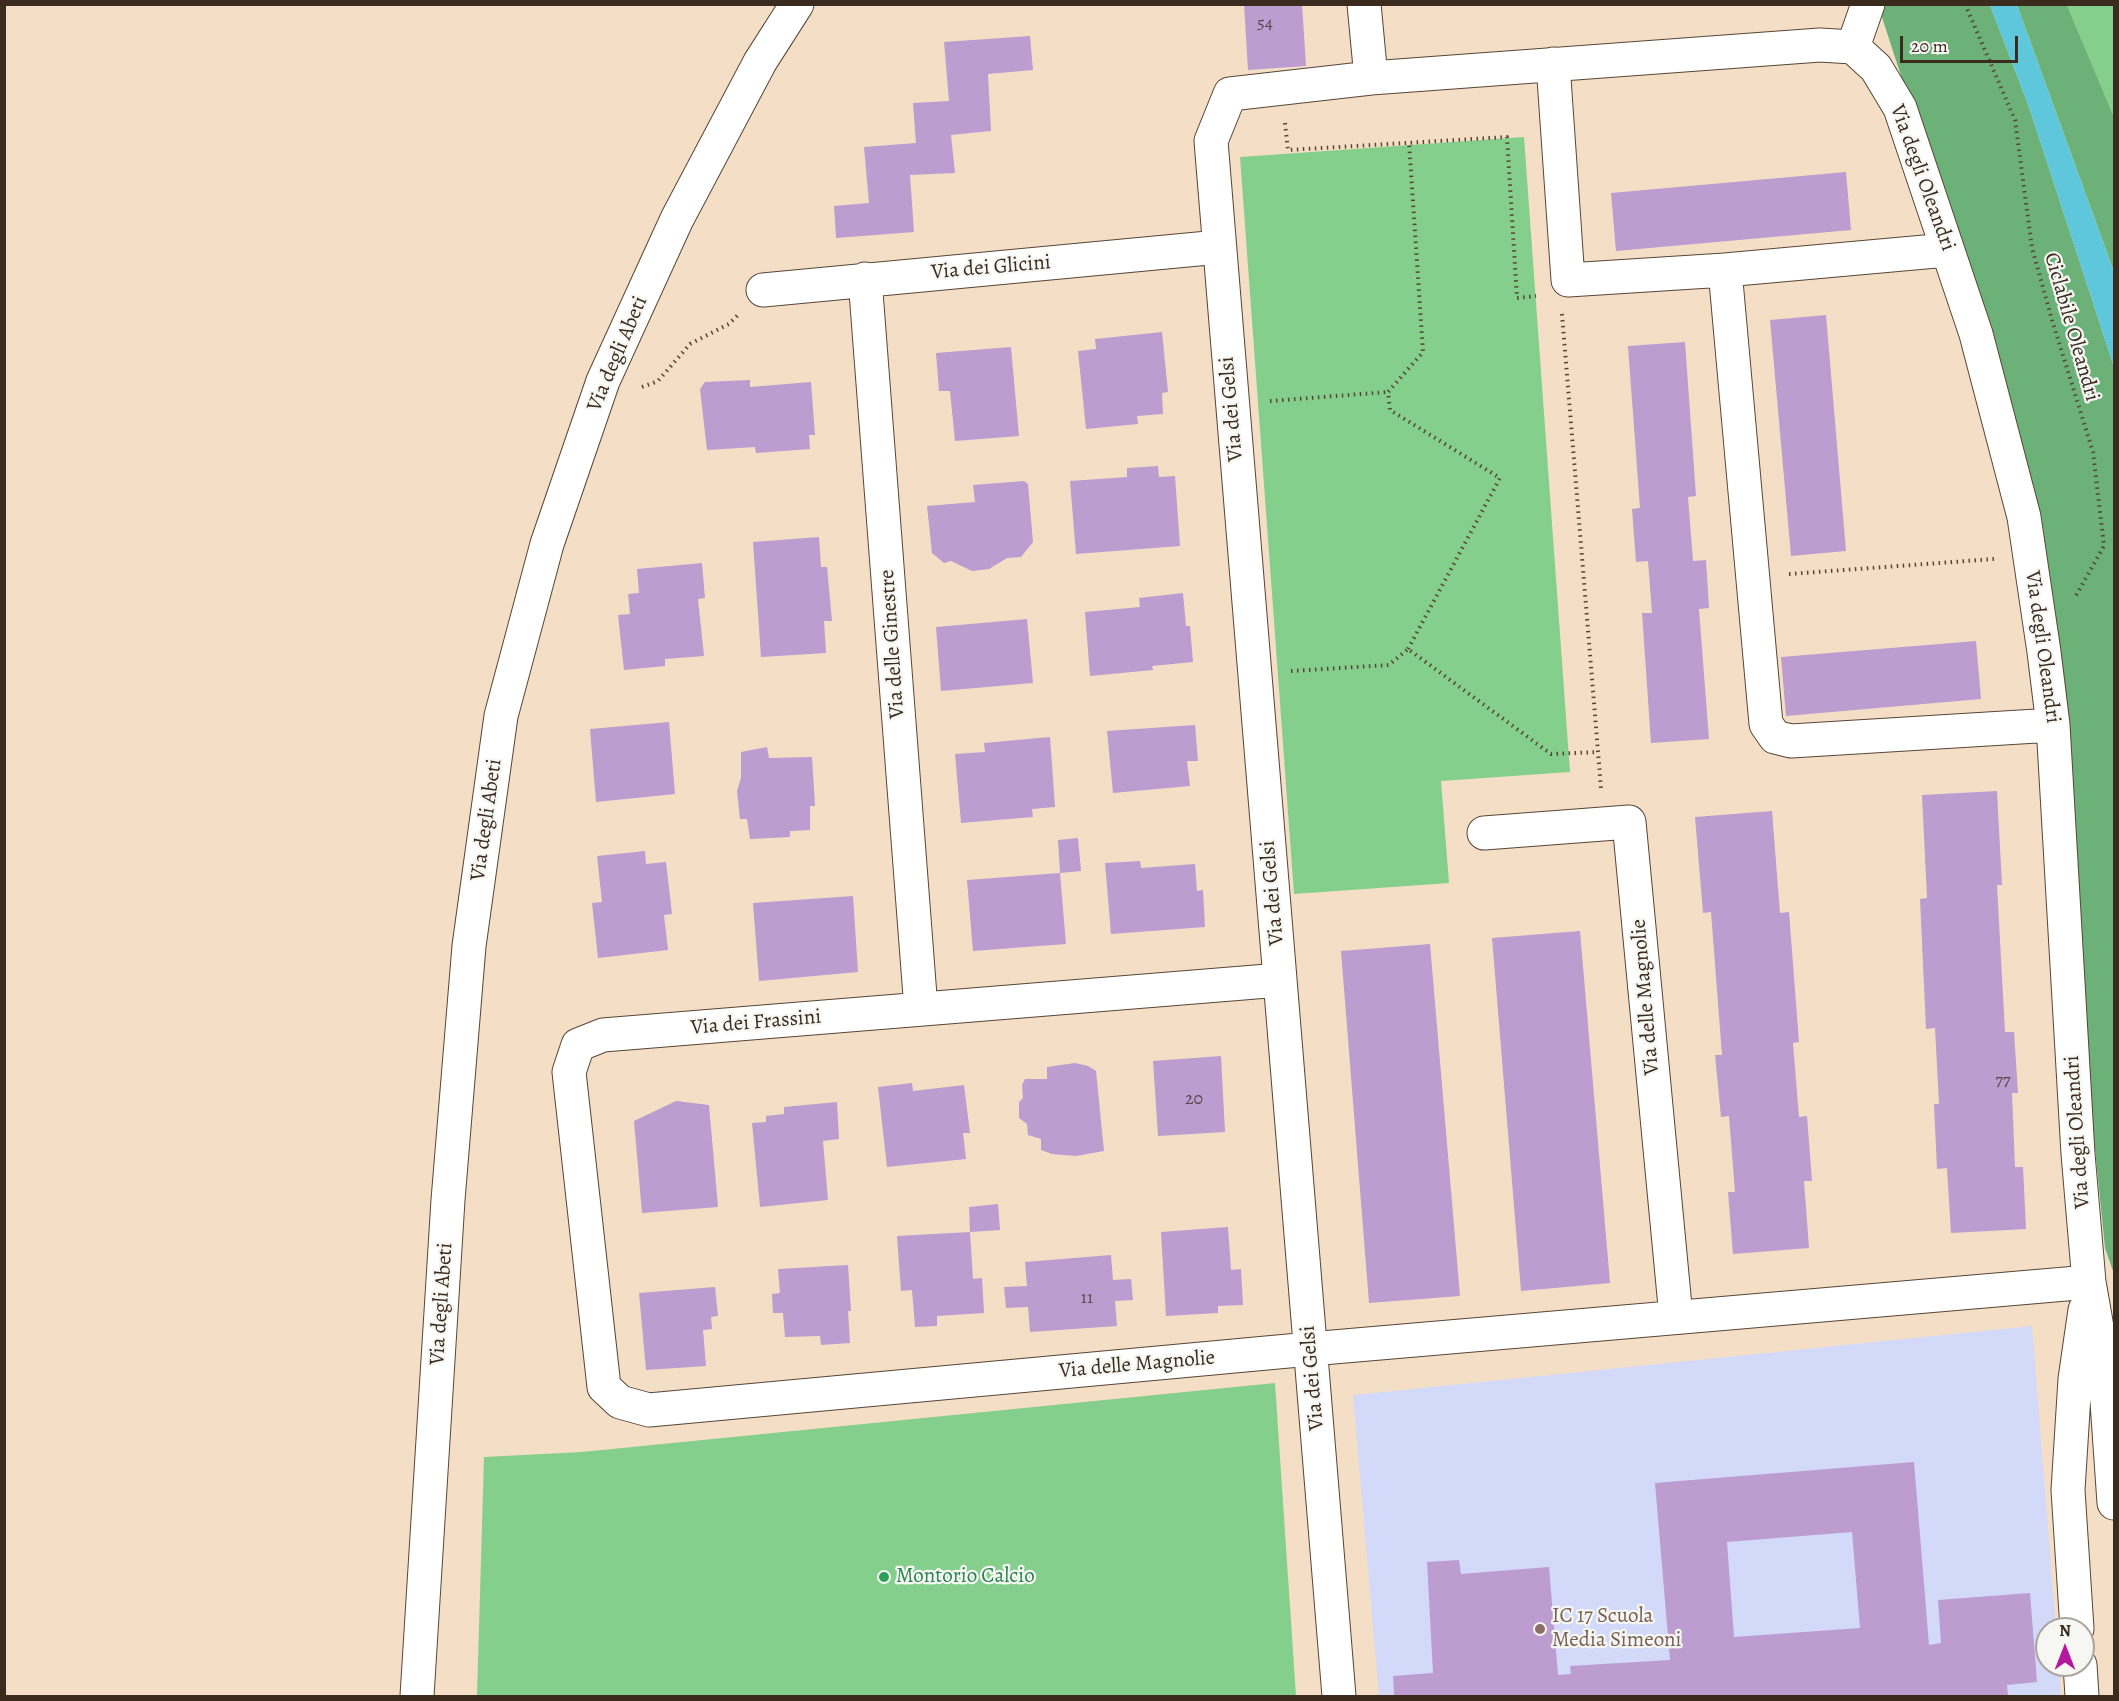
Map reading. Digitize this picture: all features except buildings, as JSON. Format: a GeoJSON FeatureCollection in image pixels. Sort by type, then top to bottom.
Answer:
{"type":"FeatureCollection","features":[{"type":"Feature","properties":{"kind":"street","name":"Via degli Abeti"},"geometry":{"type":"LineString","coordinates":[[417,1696],[448,1200],[469,946],[501,716],[548,544],[603,381],[677,219],[760,62],[797,4]]}},
{"type":"Feature","properties":{"kind":"street"},"geometry":{"type":"LineString","coordinates":[[1364,4],[1371,78],[1820,45],[1853,47],[1868,4]]}},
{"type":"Feature","properties":{"kind":"street","name":"Via degli Oleandri"},"geometry":{"type":"LineString","coordinates":[[1853,47],[1876,68],[1900,108],[1976,334],[2024,518],[2053,725],[2078,1154],[2089,1282],[2105,1373],[2115,1503]]}},
{"type":"Feature","properties":{"kind":"street"},"geometry":{"type":"LineString","coordinates":[[1553,64],[1564,287],[1947,250]]}},
{"type":"Feature","properties":{"kind":"street","name":"Via dei Gelsi"},"geometry":{"type":"LineString","coordinates":[[1339,1696],[1211,141],[1230,94],[1371,78]]}},
{"type":"Feature","properties":{"kind":"street","name":"Via dei Glicini"},"geometry":{"type":"LineString","coordinates":[[763,290],[1219,247]]}},
{"type":"Feature","properties":{"kind":"street"},"geometry":{"type":"LineString","coordinates":[[1725,270],[1766,724],[1775,737],[1791,741],[2053,725]]}},
{"type":"Feature","properties":{"kind":"street","name":"Via delle Ginestre"},"geometry":{"type":"LineString","coordinates":[[865,279],[921,1009]]}},
{"type":"Feature","properties":{"kind":"street","name":"Via delle Magnolie"},"geometry":{"type":"LineString","coordinates":[[1484,833],[1629,822],[1676,1317]]}},
{"type":"Feature","properties":{"kind":"street","name":"Via dei Frassini"},"geometry":{"type":"LineString","coordinates":[[604,1387],[569,1072],[578,1045],[603,1035],[1280,980]]}},
{"type":"Feature","properties":{"kind":"street","name":"Via degli Oleandri"},"geometry":{"type":"LineString","coordinates":[[2076,1617],[2068,1490],[2075,1380],[2089,1282]]}},
{"type":"Feature","properties":{"kind":"street","name":"Via delle Magnolie"},"geometry":{"type":"LineString","coordinates":[[604,1387],[621,1402],[649,1410],[1310,1349],[2089,1282]]}},
{"type":"Feature","properties":{"kind":"street"},"geometry":{"type":"LineString","coordinates":[[2081,1677],[2082,1696]]}},
{"type":"Feature","properties":{"kind":"path","name":"Ciclabile Oleandri"},"geometry":{"type":"LineString","coordinates":[[1965,4],[2015,120],[2032,248],[2093,452],[2104,546],[2071,604]]}},
{"type":"Feature","properties":{"kind":"path"},"geometry":{"type":"LineString","coordinates":[[1284,119],[1288,150],[1507,137],[1517,298],[1564,287],[1604,824]]}},
{"type":"Feature","properties":{"kind":"path"},"geometry":{"type":"LineString","coordinates":[[1263,401],[1388,392],[1423,352],[1409,142]]}},
{"type":"Feature","properties":{"kind":"path"},"geometry":{"type":"LineString","coordinates":[[594,406],[658,381],[690,344],[729,324],[763,290]]}},
{"type":"Feature","properties":{"kind":"path"},"geometry":{"type":"LineString","coordinates":[[1286,672],[1389,665],[1408,649],[1500,478],[1390,410],[1388,392]]}},
{"type":"Feature","properties":{"kind":"path"},"geometry":{"type":"LineString","coordinates":[[1752,577],[2030,556]]}},
{"type":"Feature","properties":{"kind":"path"},"geometry":{"type":"LineString","coordinates":[[1408,649],[1551,754],[1598,752]]}},
{"type":"Feature","properties":{"kind":"shaded area"},"geometry":{"type":"Polygon","coordinates":[[[2032,1326],[2055,1617],[2035,1617],[2035,1677],[2060,1677],[2061,1696],[1379,1696],[1353,1395],[2032,1326]]]}},
{"type":"Feature","properties":{"kind":"green space"},"geometry":{"type":"Polygon","coordinates":[[[1878,5],[1990,5],[2029,107],[2114,367],[2114,1274],[2105,1248],[2026,460],[1878,5]]]}},
{"type":"Feature","properties":{"kind":"green space"},"geometry":{"type":"Polygon","coordinates":[[[2017,5],[2067,5],[2114,117],[2114,272],[2017,5]]]}},
{"type":"Feature","properties":{"kind":"green space"},"geometry":{"type":"Polygon","coordinates":[[[2067,5],[2114,5],[2114,117],[2067,5]]]}},
{"type":"Feature","properties":{"kind":"green space"},"geometry":{"type":"Polygon","coordinates":[[[1524,137],[1570,772],[1441,781],[1449,883],[1294,894],[1240,157],[1524,137]]]}},
{"type":"Feature","properties":{"kind":"green space","name":"Montorio Calcio"},"geometry":{"type":"Polygon","coordinates":[[[1275,1383],[1296,1696],[477,1696],[484,1457],[582,1452],[1275,1383]]]}},
{"type":"Feature","properties":{"kind":"water"},"geometry":{"type":"Polygon","coordinates":[[[1990,5],[2017,5],[2114,272],[2114,367],[2029,107],[1990,5]]]}},
{"type":"Feature","properties":{"kind":"place","name":"Montorio Calcio"},"geometry":{"type":"Point","coordinates":[884,1577]}},
{"type":"Feature","properties":{"kind":"place","name":"IC 17 Scuola Media Simeoni"},"geometry":{"type":"Point","coordinates":[1540,1629]}}]}
